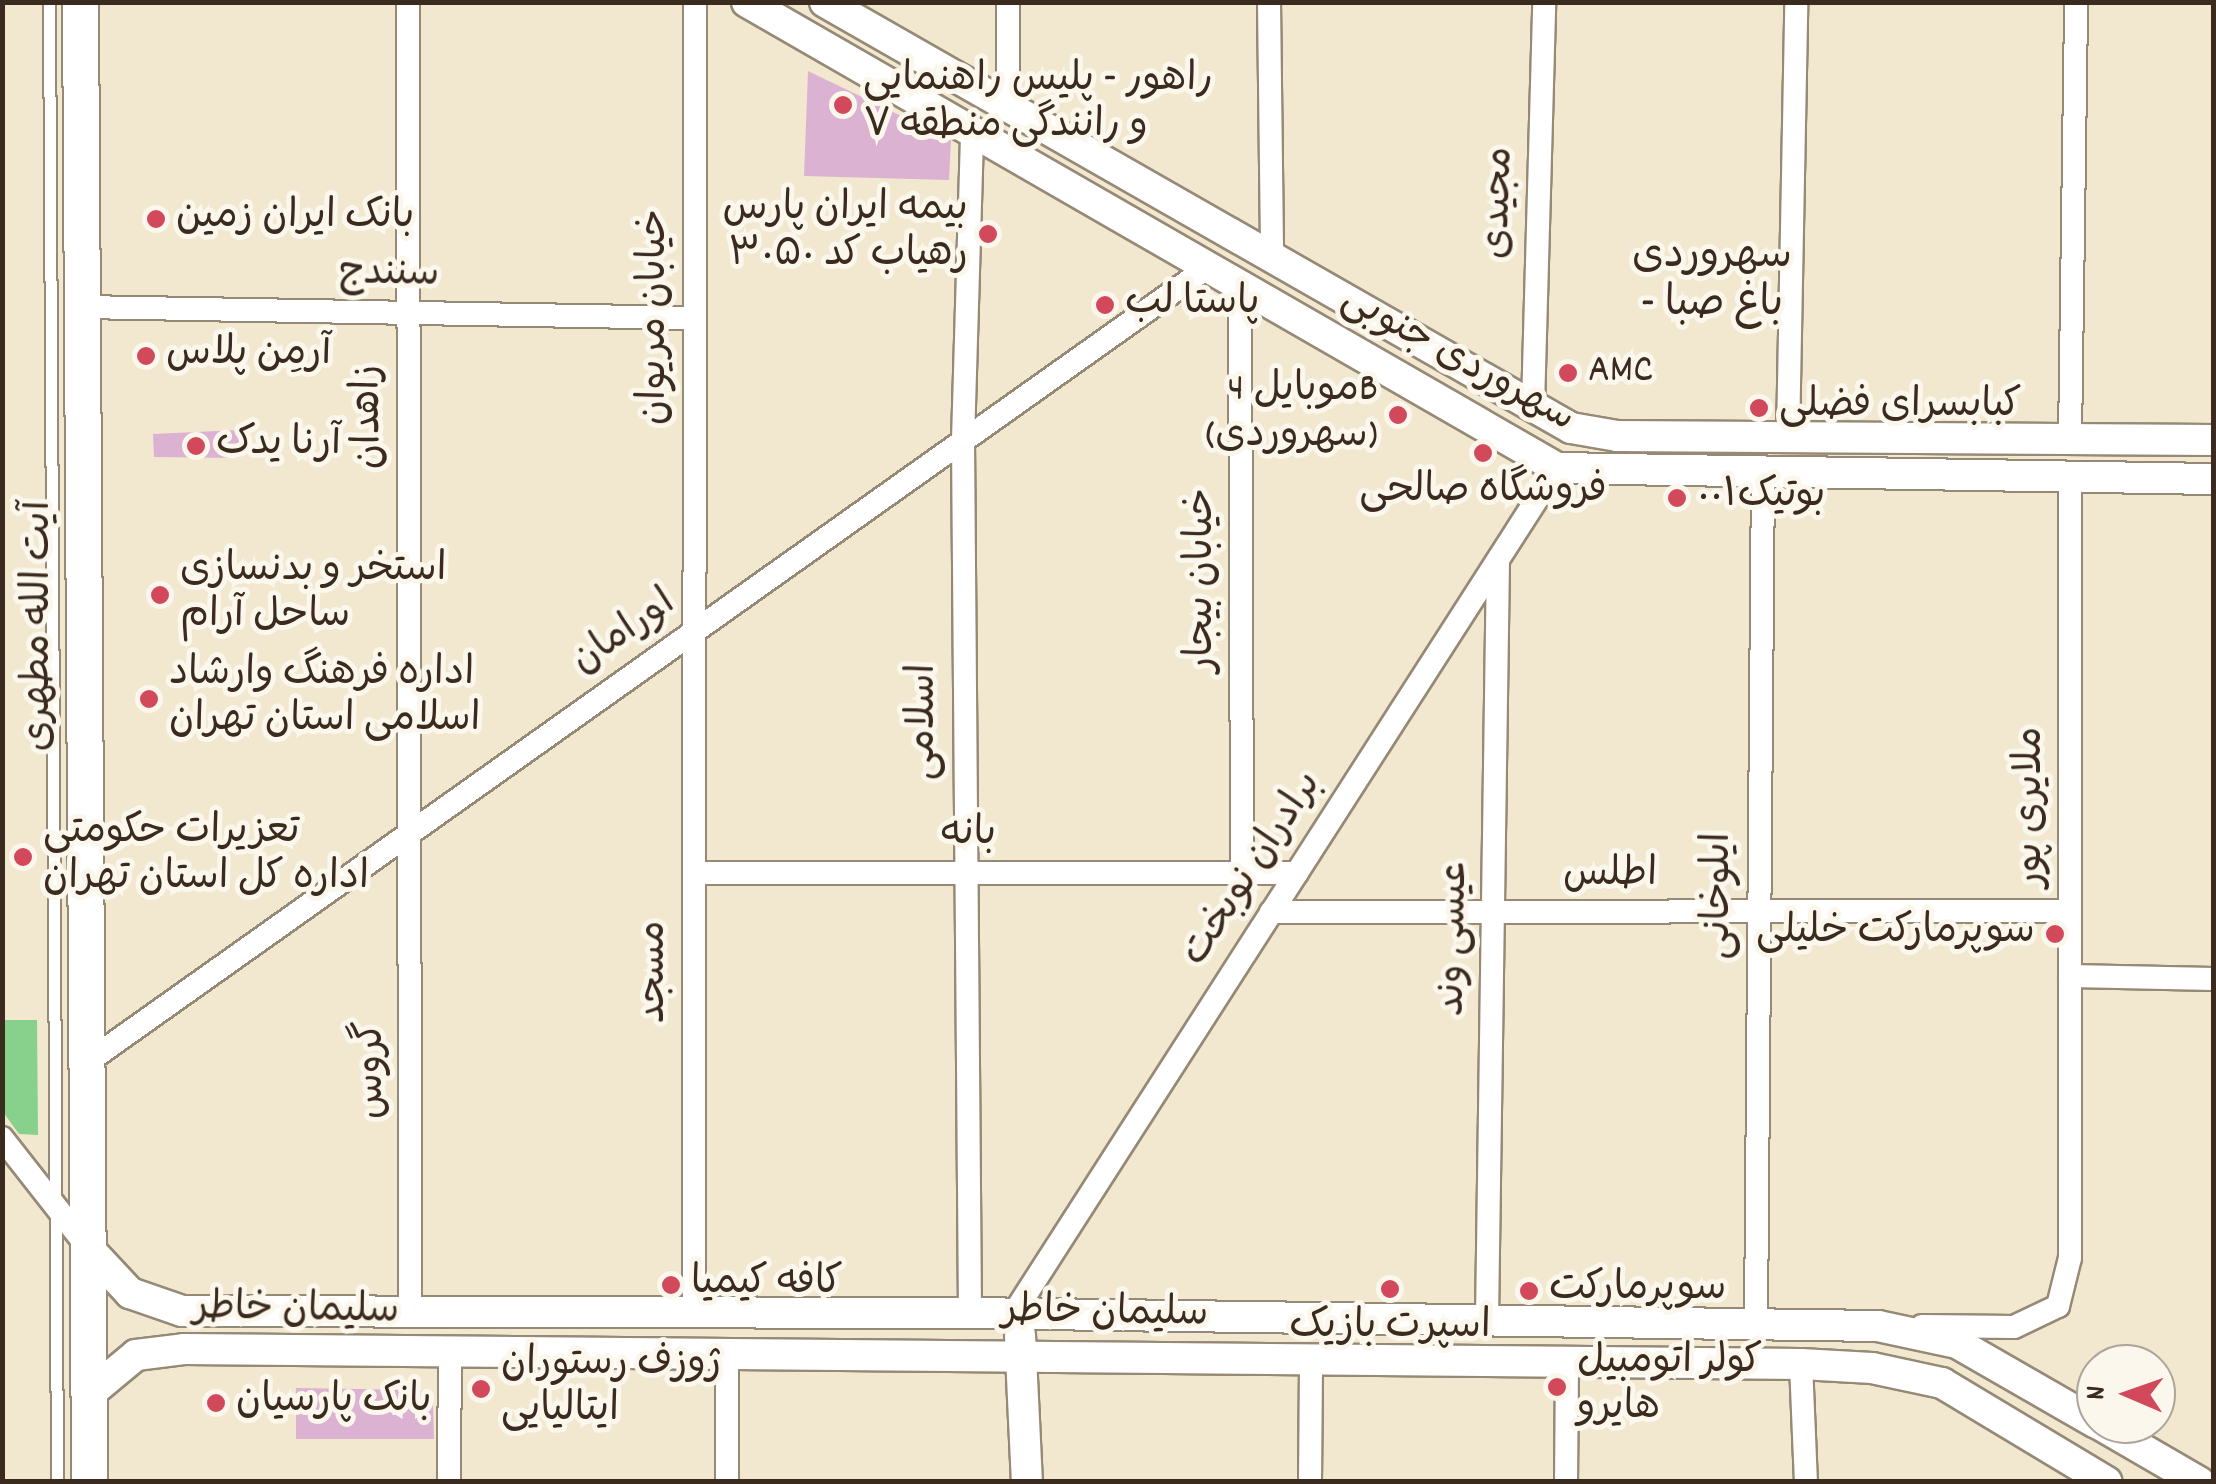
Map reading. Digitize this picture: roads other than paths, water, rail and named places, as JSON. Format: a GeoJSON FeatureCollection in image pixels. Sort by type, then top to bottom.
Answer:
{"type":"FeatureCollection","features":[{"type":"Feature","properties":{"kind":"main road","name":"آیت الله مطهری"},"geometry":{"type":"LineString","coordinates":[[80,2],[89,1482]]}},
{"type":"Feature","properties":{"kind":"main road"},"geometry":{"type":"LineString","coordinates":[[80,46],[96,2]]}},
{"type":"Feature","properties":{"kind":"main road","name":"سهروردی جنوبی"},"geometry":{"type":"LineString","coordinates":[[748,2],[1557,468],[2214,479]]}},
{"type":"Feature","properties":{"kind":"main road","name":"سهروردی جنوبی"},"geometry":{"type":"LineString","coordinates":[[826,2],[1572,428],[1617,436],[2214,440]]}},
{"type":"Feature","properties":{"kind":"main road"},"geometry":{"type":"LineString","coordinates":[[2070,439],[2070,476]]}},
{"type":"Feature","properties":{"kind":"main road","name":"سلیمان خاطر"},"geometry":{"type":"LineString","coordinates":[[88,1248],[130,1293],[182,1311],[970,1312],[1878,1326],[1957,1343],[2076,1411]]}},
{"type":"Feature","properties":{"kind":"main road"},"geometry":{"type":"LineString","coordinates":[[1014,1313],[1026,1354],[1027,1482]]}},
{"type":"Feature","properties":{"kind":"main road","name":"سلیمان خاطر"},"geometry":{"type":"LineString","coordinates":[[89,1394],[144,1352],[1026,1354],[1801,1364],[1872,1368],[1942,1383],[2072,1472],[2107,1482]]}},
{"type":"Feature","properties":{"kind":"main road","name":"سلیمان خاطر"},"geometry":{"type":"LineString","coordinates":[[2133,1444],[2199,1482]]}},
{"type":"Feature","properties":{"kind":"street","name":"زاهدان"},"geometry":{"type":"LineString","coordinates":[[408,2],[414,831]]}},
{"type":"Feature","properties":{"kind":"street","name":"خیابان مریوان"},"geometry":{"type":"LineString","coordinates":[[694,631],[695,2]]}},
{"type":"Feature","properties":{"kind":"street"},"geometry":{"type":"LineString","coordinates":[[1008,2],[1008,106]]}},
{"type":"Feature","properties":{"kind":"street"},"geometry":{"type":"LineString","coordinates":[[1269,2],[1272,258]]}},
{"type":"Feature","properties":{"kind":"street","name":"مجیدی"},"geometry":{"type":"LineString","coordinates":[[1533,406],[1544,2]]}},
{"type":"Feature","properties":{"kind":"street"},"geometry":{"type":"LineString","coordinates":[[1788,437],[1796,2]]}},
{"type":"Feature","properties":{"kind":"street"},"geometry":{"type":"LineString","coordinates":[[2070,439],[2076,2]]}},
{"type":"Feature","properties":{"kind":"street","name":"اسلامی"},"geometry":{"type":"LineString","coordinates":[[970,1312],[963,873],[963,440],[972,132]]}},
{"type":"Feature","properties":{"kind":"street","name":"اورامان"},"geometry":{"type":"LineString","coordinates":[[86,1063],[1208,266]]}},
{"type":"Feature","properties":{"kind":"street","name":"خیابان بیجار"},"geometry":{"type":"LineString","coordinates":[[1240,286],[1242,873]]}},
{"type":"Feature","properties":{"kind":"street","name":"سنندج"},"geometry":{"type":"LineString","coordinates":[[82,308],[694,318]]}},
{"type":"Feature","properties":{"kind":"street","name":"برادران نوبخت"},"geometry":{"type":"LineString","coordinates":[[1014,1313],[1557,468]]}},
{"type":"Feature","properties":{"kind":"street","name":"ایلوخانی"},"geometry":{"type":"LineString","coordinates":[[1756,1322],[1763,472]]}},
{"type":"Feature","properties":{"kind":"street","name":"ملایری پور"},"geometry":{"type":"LineString","coordinates":[[1878,1326],[2014,1327],[2058,1306],[2070,1258],[2070,476]]}},
{"type":"Feature","properties":{"kind":"street","name":"عیسی وند"},"geometry":{"type":"LineString","coordinates":[[1486,1319],[1498,560]]}},
{"type":"Feature","properties":{"kind":"street","name":"مسجد"},"geometry":{"type":"LineString","coordinates":[[694,631],[694,1314]]}},
{"type":"Feature","properties":{"kind":"street","name":"گروس"},"geometry":{"type":"LineString","coordinates":[[410,1310],[414,831]]}},
{"type":"Feature","properties":{"kind":"street","name":"بانه"},"geometry":{"type":"LineString","coordinates":[[694,873],[1297,873]]}},
{"type":"Feature","properties":{"kind":"street","name":"اطلس"},"geometry":{"type":"LineString","coordinates":[[1271,912],[1494,915],[2070,911]]}},
{"type":"Feature","properties":{"kind":"street"},"geometry":{"type":"LineString","coordinates":[[2070,976],[2214,980]]}},
{"type":"Feature","properties":{"kind":"street"},"geometry":{"type":"LineString","coordinates":[[2,1138],[54,1197],[88,1248]]}},
{"type":"Feature","properties":{"kind":"street"},"geometry":{"type":"LineString","coordinates":[[450,1354],[450,1482]]}},
{"type":"Feature","properties":{"kind":"street"},"geometry":{"type":"LineString","coordinates":[[727,1482],[728,1356]]}},
{"type":"Feature","properties":{"kind":"street"},"geometry":{"type":"LineString","coordinates":[[1310,1482],[1311,1358]]}},
{"type":"Feature","properties":{"kind":"street"},"geometry":{"type":"LineString","coordinates":[[1566,1482],[1568,1359]]}},
{"type":"Feature","properties":{"kind":"street"},"geometry":{"type":"LineString","coordinates":[[1801,1364],[1806,1482]]}},
{"type":"Feature","properties":{"kind":"lane"},"geometry":{"type":"LineString","coordinates":[[49,2],[57,1482]]}},
{"type":"Feature","properties":{"kind":"place","name":"راهور - پلیس راهنمایی و رانندگی منطقه ۷"},"geometry":{"type":"Point","coordinates":[843,105]}},
{"type":"Feature","properties":{"kind":"place","name":"بانک ایران زمین"},"geometry":{"type":"Point","coordinates":[156,219]}},
{"type":"Feature","properties":{"kind":"place","name":"بیمه ایران پارس رهیاب کد ۳۰۵۰"},"geometry":{"type":"Point","coordinates":[988,234]}},
{"type":"Feature","properties":{"kind":"place","name":"پاستا لب"},"geometry":{"type":"Point","coordinates":[1105,305]}},
{"type":"Feature","properties":{"kind":"place","name":"آرمِن پلاس"},"geometry":{"type":"Point","coordinates":[146,356]}},
{"type":"Feature","properties":{"kind":"place","name":"AMC"},"geometry":{"type":"Point","coordinates":[1568,373]}},
{"type":"Feature","properties":{"kind":"place","name":"کبابسرای فضلی"},"geometry":{"type":"Point","coordinates":[1759,408]}},
{"type":"Feature","properties":{"kind":"place","name":"موبایل 4B (سهروردی)"},"geometry":{"type":"Point","coordinates":[1398,415]}},
{"type":"Feature","properties":{"kind":"place","name":"آرنا یدک"},"geometry":{"type":"Point","coordinates":[196,446]}},
{"type":"Feature","properties":{"kind":"place","name":"فروشگاه صالحی"},"geometry":{"type":"Point","coordinates":[1483,453]}},
{"type":"Feature","properties":{"kind":"place","name":"بوتیک۰۰۱"},"geometry":{"type":"Point","coordinates":[1677,498]}},
{"type":"Feature","properties":{"kind":"place","name":"استخر و بدنسازی ساحل آرام"},"geometry":{"type":"Point","coordinates":[160,595]}},
{"type":"Feature","properties":{"kind":"place","name":"اداره فرهنگ وارشاد اسلامی استان تهران"},"geometry":{"type":"Point","coordinates":[149,699]}},
{"type":"Feature","properties":{"kind":"place","name":"تعزیرات حکومتی اداره کل استان تهران"},"geometry":{"type":"Point","coordinates":[23,857]}},
{"type":"Feature","properties":{"kind":"place","name":"سوپرمارکت خلیلی"},"geometry":{"type":"Point","coordinates":[2055,934]}},
{"type":"Feature","properties":{"kind":"place","name":"کافه کیمیا"},"geometry":{"type":"Point","coordinates":[671,1285]}},
{"type":"Feature","properties":{"kind":"place","name":"اسپرت بازیک"},"geometry":{"type":"Point","coordinates":[1390,1289]}},
{"type":"Feature","properties":{"kind":"place","name":"سوپرمارکت"},"geometry":{"type":"Point","coordinates":[1529,1291]}},
{"type":"Feature","properties":{"kind":"place","name":"کولر اتومبیل هایرو"},"geometry":{"type":"Point","coordinates":[1557,1387]}},
{"type":"Feature","properties":{"kind":"place","name":"ژوزف رستوران ایتالیایی"},"geometry":{"type":"Point","coordinates":[481,1389]}},
{"type":"Feature","properties":{"kind":"place","name":"بانک پارسیان"},"geometry":{"type":"Point","coordinates":[216,1403]}},
{"type":"Feature","properties":{"kind":"district","name":"سهروردی - باغ صبا"},"geometry":{"type":"Point","coordinates":[1712,282]}}]}
